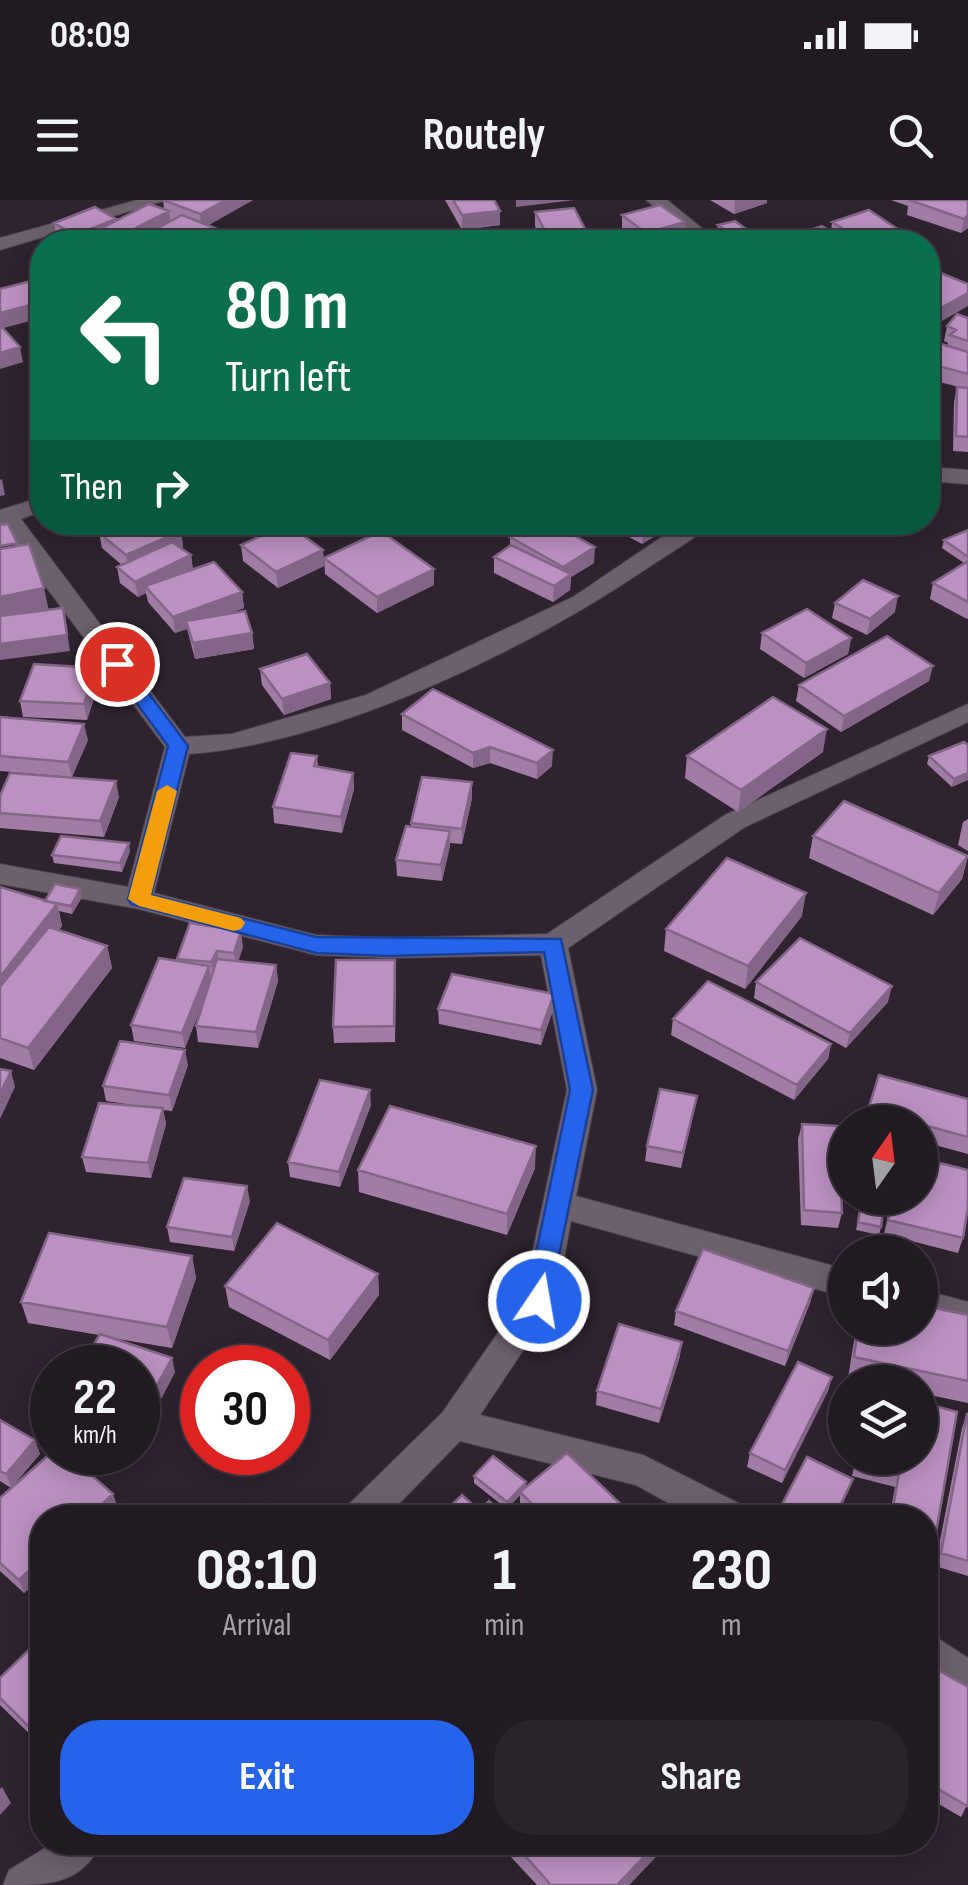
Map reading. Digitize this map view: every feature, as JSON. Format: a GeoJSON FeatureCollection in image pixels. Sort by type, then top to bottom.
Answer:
{"type":"FeatureCollection","features":[{"type":"Feature","properties":{"kind":"street"},"geometry":{"type":"LineString","coordinates":[[50,230],[158,200]]}},
{"type":"Feature","properties":{"kind":"street"},"geometry":{"type":"LineString","coordinates":[[655,200],[694,230]]}},
{"type":"Feature","properties":{"kind":"street"},"geometry":{"type":"LineString","coordinates":[[0,244],[30,236]]}},
{"type":"Feature","properties":{"kind":"street"},"geometry":{"type":"LineString","coordinates":[[940,475],[968,478]]}},
{"type":"Feature","properties":{"kind":"street"},"geometry":{"type":"LineString","coordinates":[[30,508],[4,518],[178,746]]}},
{"type":"Feature","properties":{"kind":"street"},"geometry":{"type":"LineString","coordinates":[[178,746],[234,742],[375,701],[581,602],[681,535]]}},
{"type":"Feature","properties":{"kind":"street"},"geometry":{"type":"LineString","coordinates":[[0,874],[139,899],[316,945],[388,948],[554,944],[735,822],[968,712]]}},
{"type":"Feature","properties":{"kind":"street"},"geometry":{"type":"LineString","coordinates":[[139,899],[178,746]]}},
{"type":"Feature","properties":{"kind":"street"},"geometry":{"type":"LineString","coordinates":[[373,1505],[454,1424],[539,1301],[582,1090],[554,944]]}},
{"type":"Feature","properties":{"kind":"street"},"geometry":{"type":"LineString","coordinates":[[560,1205],[828,1278]]}},
{"type":"Feature","properties":{"kind":"street"},"geometry":{"type":"LineString","coordinates":[[938,1308],[968,1316]]}},
{"type":"Feature","properties":{"kind":"street"},"geometry":{"type":"LineString","coordinates":[[454,1424],[644,1471],[707,1505]]}},
{"type":"Feature","properties":{"kind":"street"},"geometry":{"type":"LineString","coordinates":[[938,1658],[968,1682]]}},
{"type":"Feature","properties":{"kind":"street"},"geometry":{"type":"LineString","coordinates":[[24,1885],[75,1863]]}},
{"type":"Feature","properties":{"kind":"building"},"geometry":{"type":"Polygon","coordinates":[[[163,200],[226,200],[200,214],[163,200]]]}},
{"type":"Feature","properties":{"kind":"building"},"geometry":{"type":"Polygon","coordinates":[[[453,200],[494,200],[500,211],[462,215],[453,200]]]}},
{"type":"Feature","properties":{"kind":"building"},"geometry":{"type":"Polygon","coordinates":[[[909,200],[968,200],[968,215],[964,219],[909,200]]]}},
{"type":"Feature","properties":{"kind":"building"},"geometry":{"type":"Polygon","coordinates":[[[149,204],[169,211],[132,230],[98,230],[149,204]]]}},
{"type":"Feature","properties":{"kind":"building"},"geometry":{"type":"Polygon","coordinates":[[[660,205],[685,222],[642,230],[622,215],[660,205]]]}},
{"type":"Feature","properties":{"kind":"building"},"geometry":{"type":"Polygon","coordinates":[[[95,207],[116,219],[88,230],[66,230],[54,223],[95,207]]]}},
{"type":"Feature","properties":{"kind":"building"},"geometry":{"type":"Polygon","coordinates":[[[574,208],[586,230],[545,230],[535,212],[574,208]]]}},
{"type":"Feature","properties":{"kind":"building"},"geometry":{"type":"Polygon","coordinates":[[[869,210],[899,230],[845,230],[832,222],[869,210]]]}},
{"type":"Feature","properties":{"kind":"building"},"geometry":{"type":"Polygon","coordinates":[[[182,215],[217,229],[215,230],[154,230],[182,215]]]}},
{"type":"Feature","properties":{"kind":"building"},"geometry":{"type":"Polygon","coordinates":[[[735,221],[747,230],[725,230],[718,225],[735,221]]]}},
{"type":"Feature","properties":{"kind":"building"},"geometry":{"type":"Polygon","coordinates":[[[940,273],[968,284],[968,293],[940,308],[940,273]]]}},
{"type":"Feature","properties":{"kind":"building"},"geometry":{"type":"Polygon","coordinates":[[[30,281],[30,305],[0,313],[0,289],[30,281]]]}},
{"type":"Feature","properties":{"kind":"building"},"geometry":{"type":"Polygon","coordinates":[[[957,314],[968,318],[968,341],[950,335],[956,330],[947,326],[957,314]]]}},
{"type":"Feature","properties":{"kind":"building"},"geometry":{"type":"Polygon","coordinates":[[[0,325],[20,347],[0,353],[0,325]]]}},
{"type":"Feature","properties":{"kind":"building"},"geometry":{"type":"Polygon","coordinates":[[[940,345],[968,352],[968,374],[940,366],[940,345]]]}},
{"type":"Feature","properties":{"kind":"building"},"geometry":{"type":"Polygon","coordinates":[[[957,387],[968,388],[968,437],[956,436],[957,387]]]}},
{"type":"Feature","properties":{"kind":"building"},"geometry":{"type":"Polygon","coordinates":[[[8,524],[17,543],[0,546],[0,525],[8,524]]]}},
{"type":"Feature","properties":{"kind":"building"},"geometry":{"type":"Polygon","coordinates":[[[968,530],[968,557],[944,540],[968,530]]]}},
{"type":"Feature","properties":{"kind":"building"},"geometry":{"type":"Polygon","coordinates":[[[101,535],[172,535],[126,555],[101,535]]]}},
{"type":"Feature","properties":{"kind":"building"},"geometry":{"type":"Polygon","coordinates":[[[263,535],[303,535],[323,550],[276,572],[241,545],[263,535]]]}},
{"type":"Feature","properties":{"kind":"building"},"geometry":{"type":"Polygon","coordinates":[[[373,535],[387,535],[434,569],[377,597],[324,558],[373,535]]]}},
{"type":"Feature","properties":{"kind":"building"},"geometry":{"type":"Polygon","coordinates":[[[573,535],[595,547],[563,567],[510,537],[573,535]]]}},
{"type":"Feature","properties":{"kind":"building"},"geometry":{"type":"Polygon","coordinates":[[[172,542],[191,555],[135,582],[117,567],[172,542]]]}},
{"type":"Feature","properties":{"kind":"building"},"geometry":{"type":"Polygon","coordinates":[[[29,544],[44,588],[0,597],[0,549],[29,544]]]}},
{"type":"Feature","properties":{"kind":"building"},"geometry":{"type":"Polygon","coordinates":[[[511,545],[571,574],[554,586],[494,557],[511,545]]]}},
{"type":"Feature","properties":{"kind":"building"},"geometry":{"type":"Polygon","coordinates":[[[968,561],[968,602],[933,583],[968,561]]]}},
{"type":"Feature","properties":{"kind":"building"},"geometry":{"type":"Polygon","coordinates":[[[214,562],[242,592],[173,617],[145,586],[214,562]]]}},
{"type":"Feature","properties":{"kind":"building"},"geometry":{"type":"Polygon","coordinates":[[[863,580],[898,596],[870,619],[835,603],[863,580]]]}},
{"type":"Feature","properties":{"kind":"building"},"geometry":{"type":"Polygon","coordinates":[[[63,608],[67,635],[0,644],[0,616],[63,608]]]}},
{"type":"Feature","properties":{"kind":"building"},"geometry":{"type":"Polygon","coordinates":[[[807,609],[851,638],[806,663],[762,633],[807,609]]]}},
{"type":"Feature","properties":{"kind":"building"},"geometry":{"type":"Polygon","coordinates":[[[245,611],[252,633],[193,643],[186,621],[245,611]]]}},
{"type":"Feature","properties":{"kind":"building"},"geometry":{"type":"Polygon","coordinates":[[[887,636],[933,666],[844,716],[799,685],[887,636]]]}},
{"type":"Feature","properties":{"kind":"building"},"geometry":{"type":"Polygon","coordinates":[[[307,654],[330,683],[282,699],[260,669],[307,654]]]}},
{"type":"Feature","properties":{"kind":"building"},"geometry":{"type":"Polygon","coordinates":[[[34,664],[96,668],[84,704],[20,701],[34,664]]]}},
{"type":"Feature","properties":{"kind":"building"},"geometry":{"type":"Polygon","coordinates":[[[433,689],[553,750],[537,763],[490,747],[473,753],[402,714],[433,689]]]}},
{"type":"Feature","properties":{"kind":"building"},"geometry":{"type":"Polygon","coordinates":[[[773,697],[827,729],[741,790],[687,756],[773,697]]]}},
{"type":"Feature","properties":{"kind":"building"},"geometry":{"type":"Polygon","coordinates":[[[0,717],[84,724],[68,762],[0,756],[0,717]]]}},
{"type":"Feature","properties":{"kind":"building"},"geometry":{"type":"Polygon","coordinates":[[[964,742],[968,745],[968,773],[954,779],[929,756],[964,742]]]}},
{"type":"Feature","properties":{"kind":"building"},"geometry":{"type":"Polygon","coordinates":[[[291,753],[317,756],[314,766],[353,773],[341,817],[273,807],[291,753]]]}},
{"type":"Feature","properties":{"kind":"building"},"geometry":{"type":"Polygon","coordinates":[[[10,773],[116,781],[100,821],[0,813],[0,796],[10,773]]]}},
{"type":"Feature","properties":{"kind":"building"},"geometry":{"type":"Polygon","coordinates":[[[422,777],[472,782],[462,829],[411,823],[422,777]]]}},
{"type":"Feature","properties":{"kind":"building"},"geometry":{"type":"Polygon","coordinates":[[[844,801],[968,856],[939,893],[813,836],[844,801]]]}},
{"type":"Feature","properties":{"kind":"building"},"geometry":{"type":"Polygon","coordinates":[[[406,826],[450,831],[441,865],[396,860],[406,826]]]}},
{"type":"Feature","properties":{"kind":"building"},"geometry":{"type":"Polygon","coordinates":[[[61,836],[129,843],[120,863],[52,855],[61,836]]]}},
{"type":"Feature","properties":{"kind":"building"},"geometry":{"type":"Polygon","coordinates":[[[727,858],[806,893],[748,966],[666,929],[727,858]]]}},
{"type":"Feature","properties":{"kind":"building"},"geometry":{"type":"Polygon","coordinates":[[[55,884],[80,889],[71,906],[45,901],[55,884]]]}},
{"type":"Feature","properties":{"kind":"building"},"geometry":{"type":"Polygon","coordinates":[[[0,887],[57,904],[0,977],[0,887]]]}},
{"type":"Feature","properties":{"kind":"building"},"geometry":{"type":"Polygon","coordinates":[[[190,923],[241,931],[234,953],[217,951],[211,962],[177,959],[190,923]]]}},
{"type":"Feature","properties":{"kind":"building"},"geometry":{"type":"Polygon","coordinates":[[[49,927],[107,946],[28,1048],[0,1038],[0,987],[49,927]]]}},
{"type":"Feature","properties":{"kind":"building"},"geometry":{"type":"Polygon","coordinates":[[[800,938],[892,986],[850,1033],[756,982],[800,938]]]}},
{"type":"Feature","properties":{"kind":"building"},"geometry":{"type":"Polygon","coordinates":[[[159,958],[209,966],[182,1033],[131,1025],[159,958]]]}},
{"type":"Feature","properties":{"kind":"building"},"geometry":{"type":"Polygon","coordinates":[[[217,959],[276,965],[256,1032],[196,1026],[217,959]]]}},
{"type":"Feature","properties":{"kind":"building"},"geometry":{"type":"Polygon","coordinates":[[[336,960],[395,960],[394,1026],[333,1027],[336,960]]]}},
{"type":"Feature","properties":{"kind":"building"},"geometry":{"type":"Polygon","coordinates":[[[452,974],[554,994],[541,1030],[438,1009],[452,974]]]}},
{"type":"Feature","properties":{"kind":"building"},"geometry":{"type":"Polygon","coordinates":[[[708,981],[831,1044],[797,1085],[673,1019],[708,981]]]}},
{"type":"Feature","properties":{"kind":"building"},"geometry":{"type":"Polygon","coordinates":[[[120,1041],[185,1050],[169,1095],[103,1086],[120,1041]]]}},
{"type":"Feature","properties":{"kind":"building"},"geometry":{"type":"Polygon","coordinates":[[[0,1069],[11,1071],[0,1094],[0,1069]]]}},
{"type":"Feature","properties":{"kind":"building"},"geometry":{"type":"Polygon","coordinates":[[[879,1075],[968,1099],[968,1137],[938,1129],[938,1105],[870,1105],[879,1075]]]}},
{"type":"Feature","properties":{"kind":"building"},"geometry":{"type":"Polygon","coordinates":[[[320,1080],[370,1090],[339,1172],[288,1162],[320,1080]]]}},
{"type":"Feature","properties":{"kind":"building"},"geometry":{"type":"Polygon","coordinates":[[[660,1089],[697,1096],[683,1153],[647,1146],[660,1089]]]}},
{"type":"Feature","properties":{"kind":"building"},"geometry":{"type":"Polygon","coordinates":[[[99,1103],[163,1108],[148,1163],[82,1157],[99,1103]]]}},
{"type":"Feature","properties":{"kind":"building"},"geometry":{"type":"Polygon","coordinates":[[[390,1106],[536,1146],[507,1214],[358,1170],[390,1106]]]}},
{"type":"Feature","properties":{"kind":"building"},"geometry":{"type":"Polygon","coordinates":[[[802,1124],[828,1125],[828,1212],[804,1210],[802,1124]]]}},
{"type":"Feature","properties":{"kind":"building"},"geometry":{"type":"Polygon","coordinates":[[[938,1162],[968,1170],[963,1238],[888,1220],[889,1215],[938,1215],[938,1162]]]}},
{"type":"Feature","properties":{"kind":"building"},"geometry":{"type":"Polygon","coordinates":[[[184,1178],[247,1186],[232,1237],[167,1227],[184,1178]]]}},
{"type":"Feature","properties":{"kind":"building"},"geometry":{"type":"Polygon","coordinates":[[[859,1215],[883,1215],[881,1227],[858,1222],[859,1215]]]}},
{"type":"Feature","properties":{"kind":"building"},"geometry":{"type":"Polygon","coordinates":[[[277,1223],[378,1274],[328,1340],[225,1286],[277,1223]]]}},
{"type":"Feature","properties":{"kind":"building"},"geometry":{"type":"Polygon","coordinates":[[[49,1233],[192,1256],[167,1327],[21,1302],[49,1233]]]}},
{"type":"Feature","properties":{"kind":"building"},"geometry":{"type":"Polygon","coordinates":[[[703,1249],[814,1288],[788,1351],[676,1311],[703,1249]]]}},
{"type":"Feature","properties":{"kind":"building"},"geometry":{"type":"Polygon","coordinates":[[[938,1309],[968,1315],[968,1381],[938,1375],[938,1365],[892,1365],[854,1357],[856,1345],[938,1345],[938,1309]]]}},
{"type":"Feature","properties":{"kind":"building"},"geometry":{"type":"Polygon","coordinates":[[[619,1324],[682,1342],[661,1409],[597,1391],[619,1324]]]}},
{"type":"Feature","properties":{"kind":"building"},"geometry":{"type":"Polygon","coordinates":[[[100,1334],[133,1345],[93,1345],[100,1334]]]}},
{"type":"Feature","properties":{"kind":"building"},"geometry":{"type":"Polygon","coordinates":[[[160,1354],[172,1358],[160,1380],[160,1354]]]}},
{"type":"Feature","properties":{"kind":"building"},"geometry":{"type":"Polygon","coordinates":[[[798,1362],[828,1375],[828,1385],[785,1470],[750,1453],[798,1362]]]}},
{"type":"Feature","properties":{"kind":"building"},"geometry":{"type":"Polygon","coordinates":[[[938,1407],[957,1412],[938,1521],[938,1505],[893,1505],[899,1475],[938,1475],[938,1407]]]}},
{"type":"Feature","properties":{"kind":"building"},"geometry":{"type":"Polygon","coordinates":[[[968,1414],[968,1561],[941,1553],[968,1414]]]}},
{"type":"Feature","properties":{"kind":"building"},"geometry":{"type":"Polygon","coordinates":[[[0,1420],[30,1437],[30,1446],[6,1474],[0,1471],[0,1420]]]}},
{"type":"Feature","properties":{"kind":"building"},"geometry":{"type":"Polygon","coordinates":[[[567,1453],[622,1505],[533,1505],[520,1492],[567,1453]]]}},
{"type":"Feature","properties":{"kind":"building"},"geometry":{"type":"Polygon","coordinates":[[[493,1456],[526,1482],[507,1502],[474,1476],[493,1456]]]}},
{"type":"Feature","properties":{"kind":"building"},"geometry":{"type":"Polygon","coordinates":[[[807,1457],[828,1467],[828,1475],[853,1479],[840,1505],[782,1505],[807,1457]]]}},
{"type":"Feature","properties":{"kind":"building"},"geometry":{"type":"Polygon","coordinates":[[[30,1471],[30,1475],[91,1475],[113,1494],[101,1505],[30,1505],[30,1569],[19,1580],[0,1563],[0,1498],[30,1471]]]}},
{"type":"Feature","properties":{"kind":"building"},"geometry":{"type":"Polygon","coordinates":[[[462,1495],[473,1505],[452,1505],[462,1495]]]}},
{"type":"Feature","properties":{"kind":"building"},"geometry":{"type":"Polygon","coordinates":[[[30,1649],[30,1728],[0,1698],[0,1678],[30,1649]]]}},
{"type":"Feature","properties":{"kind":"building"},"geometry":{"type":"Polygon","coordinates":[[[938,1670],[968,1687],[967,1806],[938,1789],[938,1670]]]}},
{"type":"Feature","properties":{"kind":"building"},"geometry":{"type":"Polygon","coordinates":[[[524,1855],[646,1855],[617,1885],[551,1885],[524,1855]]]}},
{"type":"Feature","properties":{"kind":"slow traffic"},"geometry":{"type":"LineString","coordinates":[[167,791],[139,899],[234,923]]}},
{"type":"Feature","properties":{"kind":"route"},"geometry":{"type":"LineString","coordinates":[[117,664],[178,746],[139,899],[316,945],[388,948],[554,944],[582,1090],[539,1301]]}}]}
